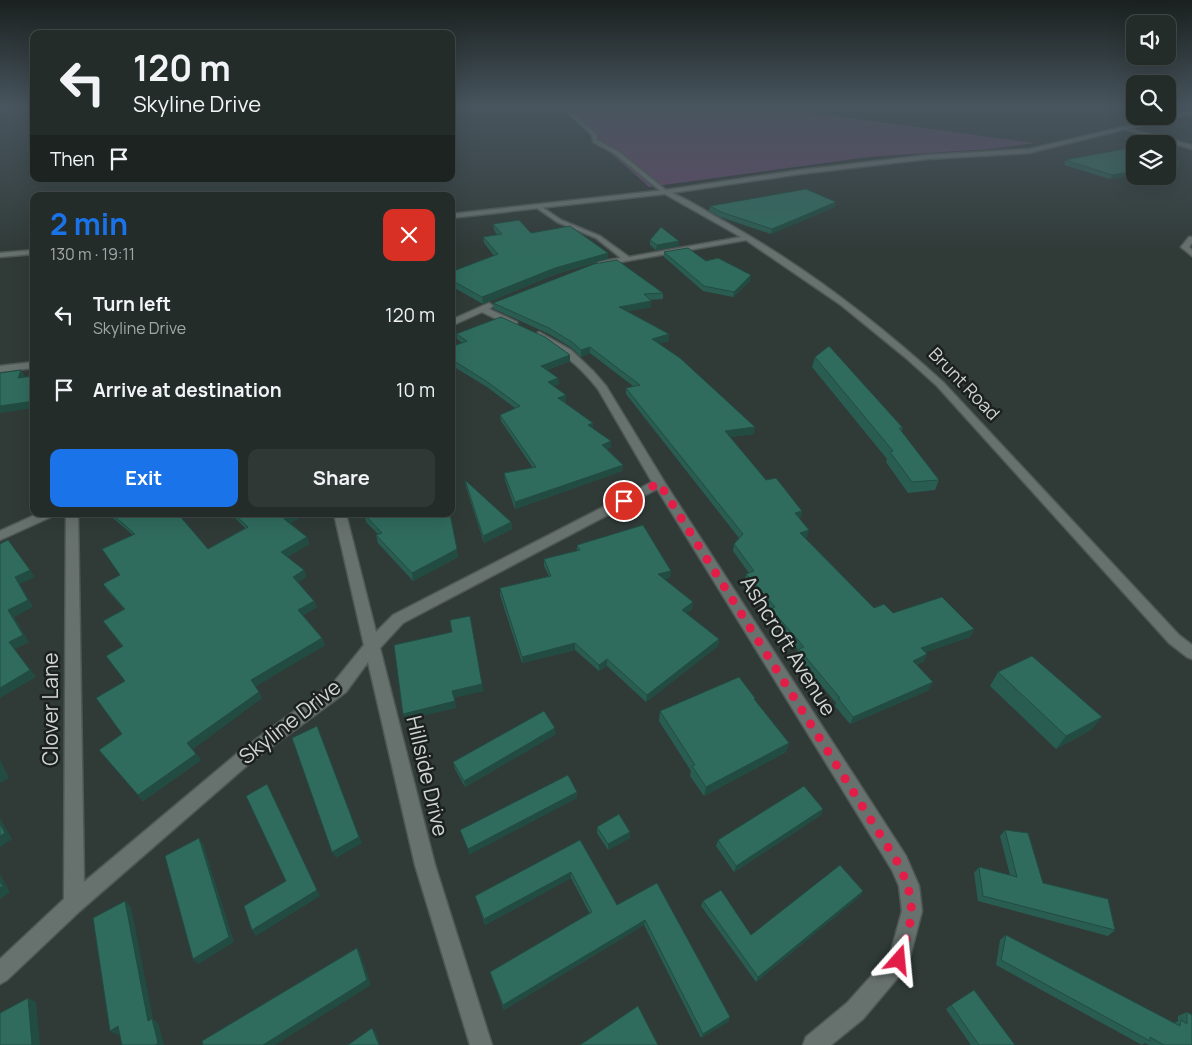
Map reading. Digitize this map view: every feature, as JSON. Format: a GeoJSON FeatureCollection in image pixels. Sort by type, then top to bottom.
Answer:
{"type":"FeatureCollection","features":[{"type":"Feature","properties":{"kind":"street","name":"Brunt Road"},"geometry":{"type":"LineString","coordinates":[[619,155],[665,192],[712,215],[867,319],[902,348],[940,384],[1168,632],[1192,653]]}},
{"type":"Feature","properties":{"kind":"street"},"geometry":{"type":"LineString","coordinates":[[455,216],[665,192],[800,172],[928,157],[966,155]]}},
{"type":"Feature","properties":{"kind":"street"},"geometry":{"type":"LineString","coordinates":[[537,206],[559,221],[598,236],[627,259]]}},
{"type":"Feature","properties":{"kind":"street"},"geometry":{"type":"LineString","coordinates":[[592,266],[746,238]]}},
{"type":"Feature","properties":{"kind":"street"},"geometry":{"type":"LineString","coordinates":[[1192,239],[1185,247],[1192,254]]}},
{"type":"Feature","properties":{"kind":"street"},"geometry":{"type":"LineString","coordinates":[[0,255],[30,252]]}},
{"type":"Feature","properties":{"kind":"street"},"geometry":{"type":"LineString","coordinates":[[455,321],[494,304]]}},
{"type":"Feature","properties":{"kind":"street"},"geometry":{"type":"LineString","coordinates":[[455,313],[482,310]]}},
{"type":"Feature","properties":{"kind":"street","name":"Ashcroft Avenue"},"geometry":{"type":"LineString","coordinates":[[482,310],[545,338],[568,352],[581,363],[602,388],[659,483],[898,863],[909,886],[912,911],[899,960],[855,1011],[814,1045]]}},
{"type":"Feature","properties":{"kind":"street"},"geometry":{"type":"LineString","coordinates":[[0,369],[30,366]]}},
{"type":"Feature","properties":{"kind":"street","name":"Skyline Drive"},"geometry":{"type":"LineString","coordinates":[[0,973],[74,903],[245,757],[340,687],[373,645],[398,619],[659,483]]}},
{"type":"Feature","properties":{"kind":"street"},"geometry":{"type":"LineString","coordinates":[[0,536],[40,517]]}},
{"type":"Feature","properties":{"kind":"street","name":"Clover Lane"},"geometry":{"type":"LineString","coordinates":[[72,517],[74,903]]}},
{"type":"Feature","properties":{"kind":"street","name":"Hillside Drive"},"geometry":{"type":"LineString","coordinates":[[341,517],[425,865],[481,1045]]}},
{"type":"Feature","properties":{"kind":"shaded area"},"geometry":{"type":"Polygon","coordinates":[[[613,155],[903,155],[869,157],[649,187],[613,155]]]}},
{"type":"Feature","properties":{"kind":"building"},"geometry":{"type":"Polygon","coordinates":[[[1093,155],[1126,155],[1126,173],[1112,175],[1065,160],[1093,155]]]}},
{"type":"Feature","properties":{"kind":"building"},"geometry":{"type":"Polygon","coordinates":[[[806,189],[836,202],[772,229],[721,212],[710,206],[806,189]]]}},
{"type":"Feature","properties":{"kind":"building"},"geometry":{"type":"Polygon","coordinates":[[[519,220],[531,233],[570,226],[608,253],[555,268],[482,297],[455,282],[455,270],[498,254],[483,237],[502,234],[493,224],[519,220]]]}},
{"type":"Feature","properties":{"kind":"building"},"geometry":{"type":"Polygon","coordinates":[[[661,227],[679,241],[657,245],[650,240],[661,227]]]}},
{"type":"Feature","properties":{"kind":"building"},"geometry":{"type":"Polygon","coordinates":[[[688,248],[706,261],[718,258],[751,275],[734,292],[704,286],[664,252],[688,248]]]}},
{"type":"Feature","properties":{"kind":"building"},"geometry":{"type":"Polygon","coordinates":[[[617,260],[663,293],[644,294],[651,301],[619,307],[669,334],[652,339],[680,358],[755,427],[725,431],[766,480],[776,478],[802,511],[795,513],[809,530],[800,533],[874,608],[884,604],[893,613],[942,597],[974,629],[921,648],[927,654],[913,661],[933,682],[853,717],[838,698],[840,698],[799,649],[804,647],[771,609],[775,607],[746,574],[754,571],[734,544],[743,534],[626,388],[640,385],[590,347],[581,350],[549,328],[493,303],[594,264],[617,260]]]}},
{"type":"Feature","properties":{"kind":"building"},"geometry":{"type":"Polygon","coordinates":[[[501,317],[545,337],[570,355],[541,366],[558,378],[548,382],[566,395],[558,398],[593,423],[588,425],[611,441],[602,445],[623,465],[515,502],[504,473],[536,467],[500,415],[520,406],[455,362],[455,346],[467,341],[456,334],[501,317]]]}},
{"type":"Feature","properties":{"kind":"building"},"geometry":{"type":"Polygon","coordinates":[[[829,346],[903,428],[899,428],[939,480],[912,482],[890,452],[893,451],[815,357],[829,346]]]}},
{"type":"Feature","properties":{"kind":"building"},"geometry":{"type":"Polygon","coordinates":[[[21,370],[18,378],[30,376],[30,402],[0,406],[0,373],[21,370]]]}},
{"type":"Feature","properties":{"kind":"building"},"geometry":{"type":"Polygon","coordinates":[[[465,480],[511,522],[483,536],[465,480]]]}},
{"type":"Feature","properties":{"kind":"building"},"geometry":{"type":"Polygon","coordinates":[[[115,517],[181,517],[208,549],[248,527],[237,517],[288,517],[284,519],[307,537],[281,552],[304,570],[293,577],[314,601],[298,610],[322,638],[251,680],[259,692],[187,743],[196,754],[138,795],[99,750],[122,734],[96,698],[125,681],[106,656],[123,646],[103,621],[125,609],[103,584],[120,575],[102,549],[135,534],[115,517]]]}},
{"type":"Feature","properties":{"kind":"building"},"geometry":{"type":"Polygon","coordinates":[[[367,517],[451,517],[457,549],[412,573],[376,535],[382,533],[367,517]]]}},
{"type":"Feature","properties":{"kind":"building"},"geometry":{"type":"Polygon","coordinates":[[[643,525],[671,571],[658,574],[693,602],[682,610],[719,639],[647,695],[607,659],[599,665],[575,643],[522,657],[500,588],[551,576],[544,559],[580,550],[577,545],[643,525]]]}},
{"type":"Feature","properties":{"kind":"building"},"geometry":{"type":"Polygon","coordinates":[[[8,540],[30,570],[15,577],[28,600],[8,610],[23,635],[9,642],[30,670],[0,688],[0,544],[8,540]]]}},
{"type":"Feature","properties":{"kind":"building"},"geometry":{"type":"Polygon","coordinates":[[[470,616],[482,684],[452,691],[455,701],[403,714],[394,645],[452,632],[450,620],[470,616]]]}},
{"type":"Feature","properties":{"kind":"building"},"geometry":{"type":"Polygon","coordinates":[[[1032,656],[1102,717],[1066,736],[998,672],[1032,656]]]}},
{"type":"Feature","properties":{"kind":"building"},"geometry":{"type":"Polygon","coordinates":[[[739,677],[789,743],[706,787],[692,766],[695,765],[660,711],[739,677]]]}},
{"type":"Feature","properties":{"kind":"building"},"geometry":{"type":"Polygon","coordinates":[[[544,711],[555,728],[464,781],[453,762],[544,711]]]}},
{"type":"Feature","properties":{"kind":"building"},"geometry":{"type":"Polygon","coordinates":[[[317,726],[359,837],[332,852],[292,738],[317,726]]]}},
{"type":"Feature","properties":{"kind":"building"},"geometry":{"type":"Polygon","coordinates":[[[568,775],[577,792],[468,849],[460,830],[568,775]]]}},
{"type":"Feature","properties":{"kind":"building"},"geometry":{"type":"Polygon","coordinates":[[[267,784],[317,890],[252,930],[244,906],[286,881],[246,796],[267,784]]]}},
{"type":"Feature","properties":{"kind":"building"},"geometry":{"type":"Polygon","coordinates":[[[804,786],[823,809],[736,866],[718,840],[804,786]]]}},
{"type":"Feature","properties":{"kind":"building"},"geometry":{"type":"Polygon","coordinates":[[[619,814],[630,832],[608,844],[597,827],[619,814]]]}},
{"type":"Feature","properties":{"kind":"building"},"geometry":{"type":"Polygon","coordinates":[[[0,824],[5,833],[0,836],[0,824]]]}},
{"type":"Feature","properties":{"kind":"building"},"geometry":{"type":"Polygon","coordinates":[[[1005,830],[1028,833],[1043,883],[1108,899],[1115,930],[983,896],[979,867],[1017,877],[1005,830]]]}},
{"type":"Feature","properties":{"kind":"building"},"geometry":{"type":"Polygon","coordinates":[[[199,838],[229,937],[193,959],[165,856],[199,838]]]}},
{"type":"Feature","properties":{"kind":"building"},"geometry":{"type":"Polygon","coordinates":[[[580,840],[617,905],[657,883],[730,1017],[703,1034],[645,920],[503,1005],[490,972],[592,912],[571,872],[484,919],[475,896],[580,840]]]}},
{"type":"Feature","properties":{"kind":"building"},"geometry":{"type":"Polygon","coordinates":[[[840,865],[863,891],[758,977],[703,901],[721,890],[751,935],[840,865]]]}},
{"type":"Feature","properties":{"kind":"building"},"geometry":{"type":"Polygon","coordinates":[[[125,901],[148,1021],[152,1019],[158,1043],[155,1045],[122,1045],[118,1026],[110,1031],[93,918],[125,901]]]}},
{"type":"Feature","properties":{"kind":"building"},"geometry":{"type":"Polygon","coordinates":[[[1006,935],[1180,1026],[1181,1020],[1187,1024],[1187,1012],[1192,1015],[1192,1045],[1164,1045],[1150,1037],[1150,1041],[1001,960],[1006,935]]]}},
{"type":"Feature","properties":{"kind":"building"},"geometry":{"type":"Polygon","coordinates":[[[357,948],[367,980],[263,1045],[203,1045],[202,1041],[357,948]]]}},
{"type":"Feature","properties":{"kind":"building"},"geometry":{"type":"Polygon","coordinates":[[[974,990],[1015,1045],[979,1045],[951,1005],[974,990]]]}},
{"type":"Feature","properties":{"kind":"building"},"geometry":{"type":"Polygon","coordinates":[[[28,998],[32,1045],[0,1045],[0,1013],[28,998]]]}},
{"type":"Feature","properties":{"kind":"building"},"geometry":{"type":"Polygon","coordinates":[[[638,1006],[658,1045],[580,1045],[638,1006]]]}},
{"type":"Feature","properties":{"kind":"building"},"geometry":{"type":"Polygon","coordinates":[[[372,1028],[379,1045],[348,1045],[372,1028]]]}},
{"type":"Feature","properties":{"kind":"route"},"geometry":{"type":"LineString","coordinates":[[624,501],[659,483],[898,863],[909,886],[912,911],[899,960]]}}]}
